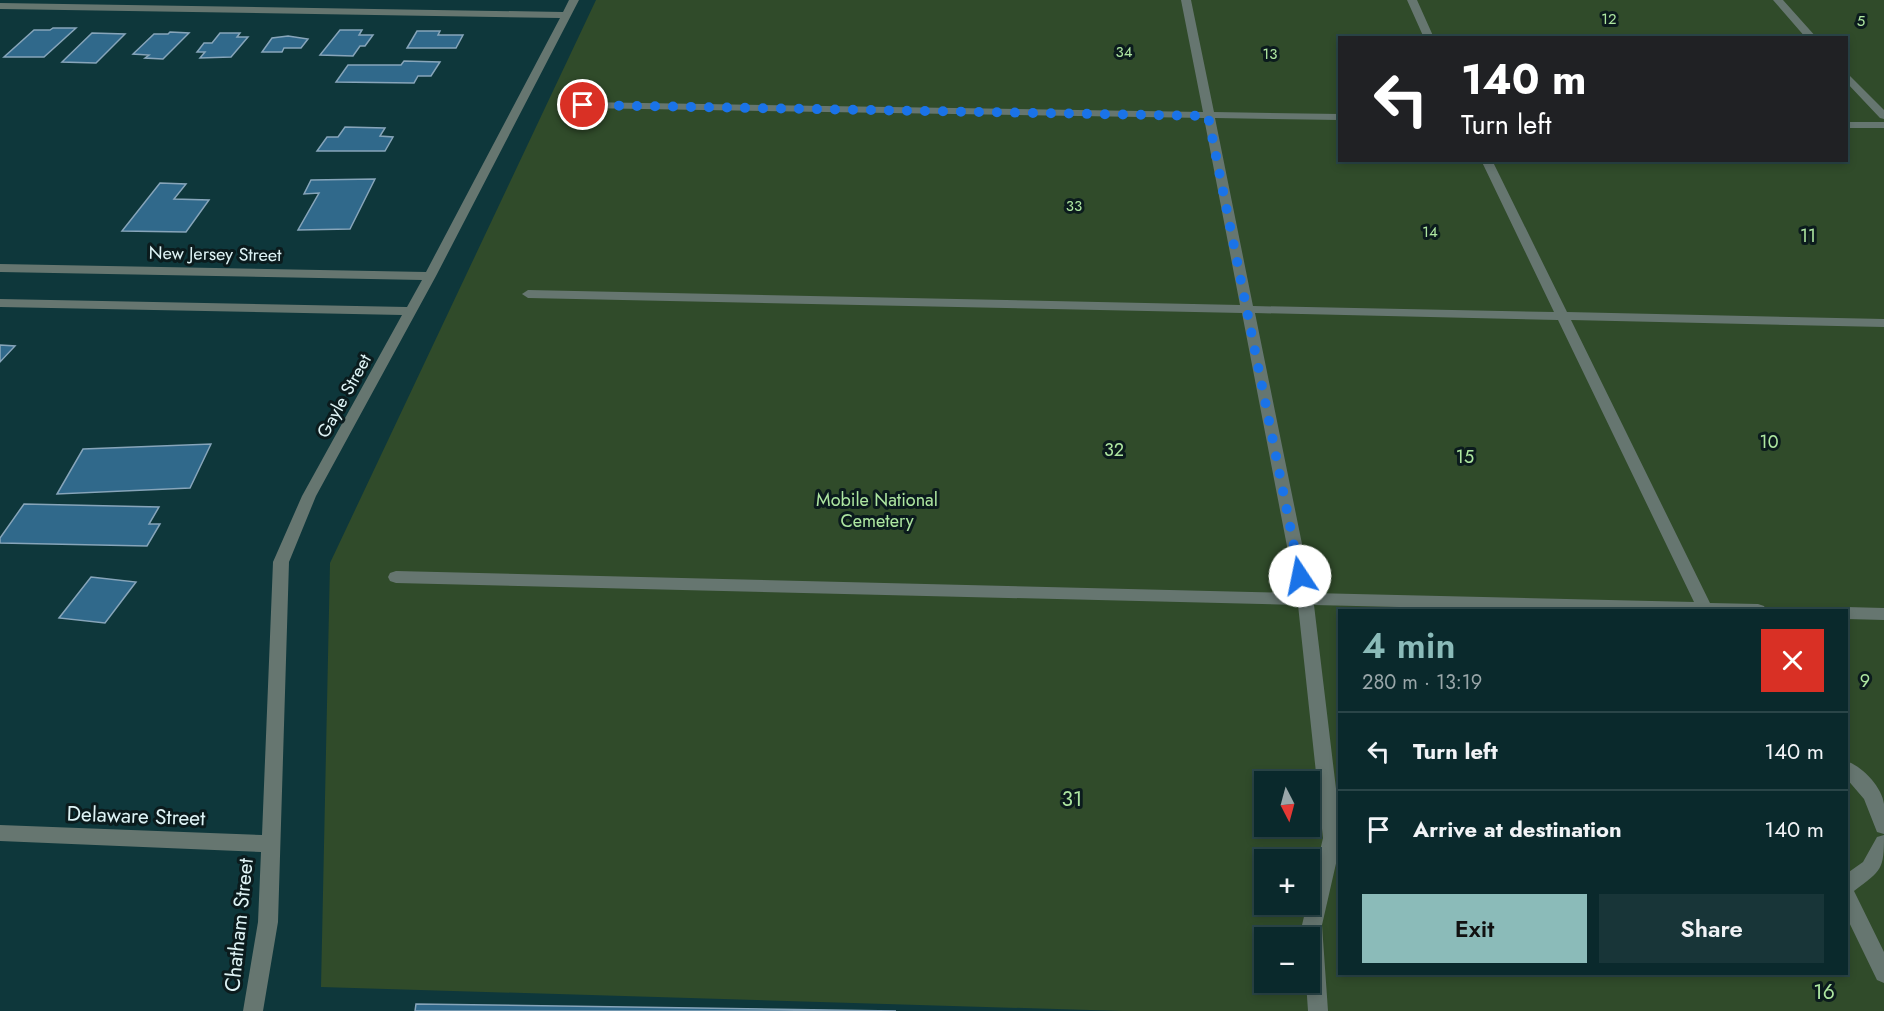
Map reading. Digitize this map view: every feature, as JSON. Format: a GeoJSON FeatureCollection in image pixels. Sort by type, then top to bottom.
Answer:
{"type":"FeatureCollection","features":[{"type":"Feature","properties":{"kind":"street","name":"Gayle Street"},"geometry":{"type":"LineString","coordinates":[[271,844],[281,562],[309,496],[430,276],[574,0]]}},
{"type":"Feature","properties":{"kind":"street"},"geometry":{"type":"LineString","coordinates":[[1186,0],[1305,598],[1332,838],[1312,925],[1318,1011]]}},
{"type":"Feature","properties":{"kind":"street"},"geometry":{"type":"LineString","coordinates":[[1412,0],[1428,36]]}},
{"type":"Feature","properties":{"kind":"street"},"geometry":{"type":"LineString","coordinates":[[1778,0],[1810,36]]}},
{"type":"Feature","properties":{"kind":"street"},"geometry":{"type":"LineString","coordinates":[[0,6],[566,15]]}},
{"type":"Feature","properties":{"kind":"street"},"geometry":{"type":"LineString","coordinates":[[1848,77],[1884,117]]}},
{"type":"Feature","properties":{"kind":"street"},"geometry":{"type":"LineString","coordinates":[[583,105],[1338,117]]}},
{"type":"Feature","properties":{"kind":"street"},"geometry":{"type":"LineString","coordinates":[[1848,125],[1884,125]]}},
{"type":"Feature","properties":{"kind":"street"},"geometry":{"type":"LineString","coordinates":[[1487,162],[1706,609]]}},
{"type":"Feature","properties":{"kind":"street","name":"New Jersey Street"},"geometry":{"type":"LineString","coordinates":[[0,268],[430,276]]}},
{"type":"Feature","properties":{"kind":"street"},"geometry":{"type":"LineString","coordinates":[[528,294],[1884,323]]}},
{"type":"Feature","properties":{"kind":"street"},"geometry":{"type":"LineString","coordinates":[[0,303],[411,311]]}},
{"type":"Feature","properties":{"kind":"street"},"geometry":{"type":"LineString","coordinates":[[396,577],[1673,609]]}},
{"type":"Feature","properties":{"kind":"street"},"geometry":{"type":"LineString","coordinates":[[1848,613],[1884,614]]}},
{"type":"Feature","properties":{"kind":"street"},"geometry":{"type":"LineString","coordinates":[[1848,769],[1856,774],[1879,807],[1884,826]]}},
{"type":"Feature","properties":{"kind":"street","name":"Delaware Street"},"geometry":{"type":"LineString","coordinates":[[0,833],[271,844]]}},
{"type":"Feature","properties":{"kind":"street"},"geometry":{"type":"LineString","coordinates":[[1848,884],[1870,868],[1884,843]]}},
{"type":"Feature","properties":{"kind":"street","name":"Chatham Street"},"geometry":{"type":"LineString","coordinates":[[253,1011],[268,922],[271,844]]}},
{"type":"Feature","properties":{"kind":"street"},"geometry":{"type":"LineString","coordinates":[[1848,899],[1884,973]]}},
{"type":"Feature","properties":{"kind":"green space","name":"Mobile National Cemetery"},"geometry":{"type":"Polygon","coordinates":[[[596,0],[1884,0],[1884,1011],[1122,1011],[321,987],[330,563],[596,0]]]}},
{"type":"Feature","properties":{"kind":"building"},"geometry":{"type":"Polygon","coordinates":[[[76,28],[44,57],[4,57],[34,30],[76,28]]]}},
{"type":"Feature","properties":{"kind":"building"},"geometry":{"type":"Polygon","coordinates":[[[340,30],[362,30],[359,35],[373,35],[365,46],[360,46],[353,56],[320,55],[340,30]]]}},
{"type":"Feature","properties":{"kind":"building"},"geometry":{"type":"Polygon","coordinates":[[[417,31],[440,31],[438,35],[463,35],[456,48],[407,48],[417,31]]]}},
{"type":"Feature","properties":{"kind":"building"},"geometry":{"type":"Polygon","coordinates":[[[92,33],[125,34],[96,63],[62,62],[92,33]]]}},
{"type":"Feature","properties":{"kind":"building"},"geometry":{"type":"Polygon","coordinates":[[[189,33],[163,59],[145,58],[149,55],[133,54],[154,34],[189,33]]]}},
{"type":"Feature","properties":{"kind":"building"},"geometry":{"type":"Polygon","coordinates":[[[220,33],[240,33],[237,37],[248,37],[231,57],[200,58],[205,52],[197,52],[204,43],[212,43],[220,33]]]}},
{"type":"Feature","properties":{"kind":"building"},"geometry":{"type":"Polygon","coordinates":[[[288,36],[308,39],[301,48],[284,48],[282,52],[262,52],[272,38],[288,36]]]}},
{"type":"Feature","properties":{"kind":"building"},"geometry":{"type":"Polygon","coordinates":[[[404,61],[440,62],[431,76],[418,76],[414,83],[336,82],[348,65],[401,65],[404,61]]]}},
{"type":"Feature","properties":{"kind":"building"},"geometry":{"type":"Polygon","coordinates":[[[345,127],[385,128],[380,136],[393,137],[385,151],[317,151],[327,137],[338,137],[345,127]]]}},
{"type":"Feature","properties":{"kind":"building"},"geometry":{"type":"Polygon","coordinates":[[[375,179],[350,229],[298,230],[319,193],[304,194],[311,180],[375,179]]]}},
{"type":"Feature","properties":{"kind":"building"},"geometry":{"type":"Polygon","coordinates":[[[160,183],[186,184],[174,199],[209,200],[186,232],[122,231],[160,183]]]}},
{"type":"Feature","properties":{"kind":"building"},"geometry":{"type":"Polygon","coordinates":[[[0,345],[15,346],[0,362],[0,345]]]}},
{"type":"Feature","properties":{"kind":"building"},"geometry":{"type":"Polygon","coordinates":[[[211,444],[190,488],[57,494],[83,449],[211,444]]]}},
{"type":"Feature","properties":{"kind":"building"},"geometry":{"type":"Polygon","coordinates":[[[24,504],[159,507],[149,524],[160,524],[147,546],[0,543],[0,538],[24,504]]]}},
{"type":"Feature","properties":{"kind":"building"},"geometry":{"type":"Polygon","coordinates":[[[91,577],[136,582],[105,623],[59,618],[91,577]]]}},
{"type":"Feature","properties":{"kind":"building"},"geometry":{"type":"Polygon","coordinates":[[[416,1004],[896,1011],[415,1011],[416,1004]]]}},
{"type":"Feature","properties":{"kind":"route"},"geometry":{"type":"LineString","coordinates":[[583,105],[1208,116],[1300,576]]}},
{"type":"Feature","properties":{"kind":"park label","name":"12"},"geometry":{"type":"Point","coordinates":[1609,19]}},
{"type":"Feature","properties":{"kind":"park label","name":"5"},"geometry":{"type":"Point","coordinates":[1861,21]}},
{"type":"Feature","properties":{"kind":"park label","name":"34"},"geometry":{"type":"Point","coordinates":[1124,52]}},
{"type":"Feature","properties":{"kind":"park label","name":"13"},"geometry":{"type":"Point","coordinates":[1270,54]}},
{"type":"Feature","properties":{"kind":"park label","name":"33"},"geometry":{"type":"Point","coordinates":[1074,206]}},
{"type":"Feature","properties":{"kind":"park label","name":"14"},"geometry":{"type":"Point","coordinates":[1430,232]}},
{"type":"Feature","properties":{"kind":"park label","name":"11"},"geometry":{"type":"Point","coordinates":[1808,236]}},
{"type":"Feature","properties":{"kind":"park label","name":"10"},"geometry":{"type":"Point","coordinates":[1769,442]}},
{"type":"Feature","properties":{"kind":"park label","name":"32"},"geometry":{"type":"Point","coordinates":[1114,450]}},
{"type":"Feature","properties":{"kind":"park label","name":"15"},"geometry":{"type":"Point","coordinates":[1465,457]}},
{"type":"Feature","properties":{"kind":"park label","name":"9"},"geometry":{"type":"Point","coordinates":[1865,681]}},
{"type":"Feature","properties":{"kind":"park label","name":"31"},"geometry":{"type":"Point","coordinates":[1072,799]}},
{"type":"Feature","properties":{"kind":"park label","name":"16"},"geometry":{"type":"Point","coordinates":[1824,992]}}]}
